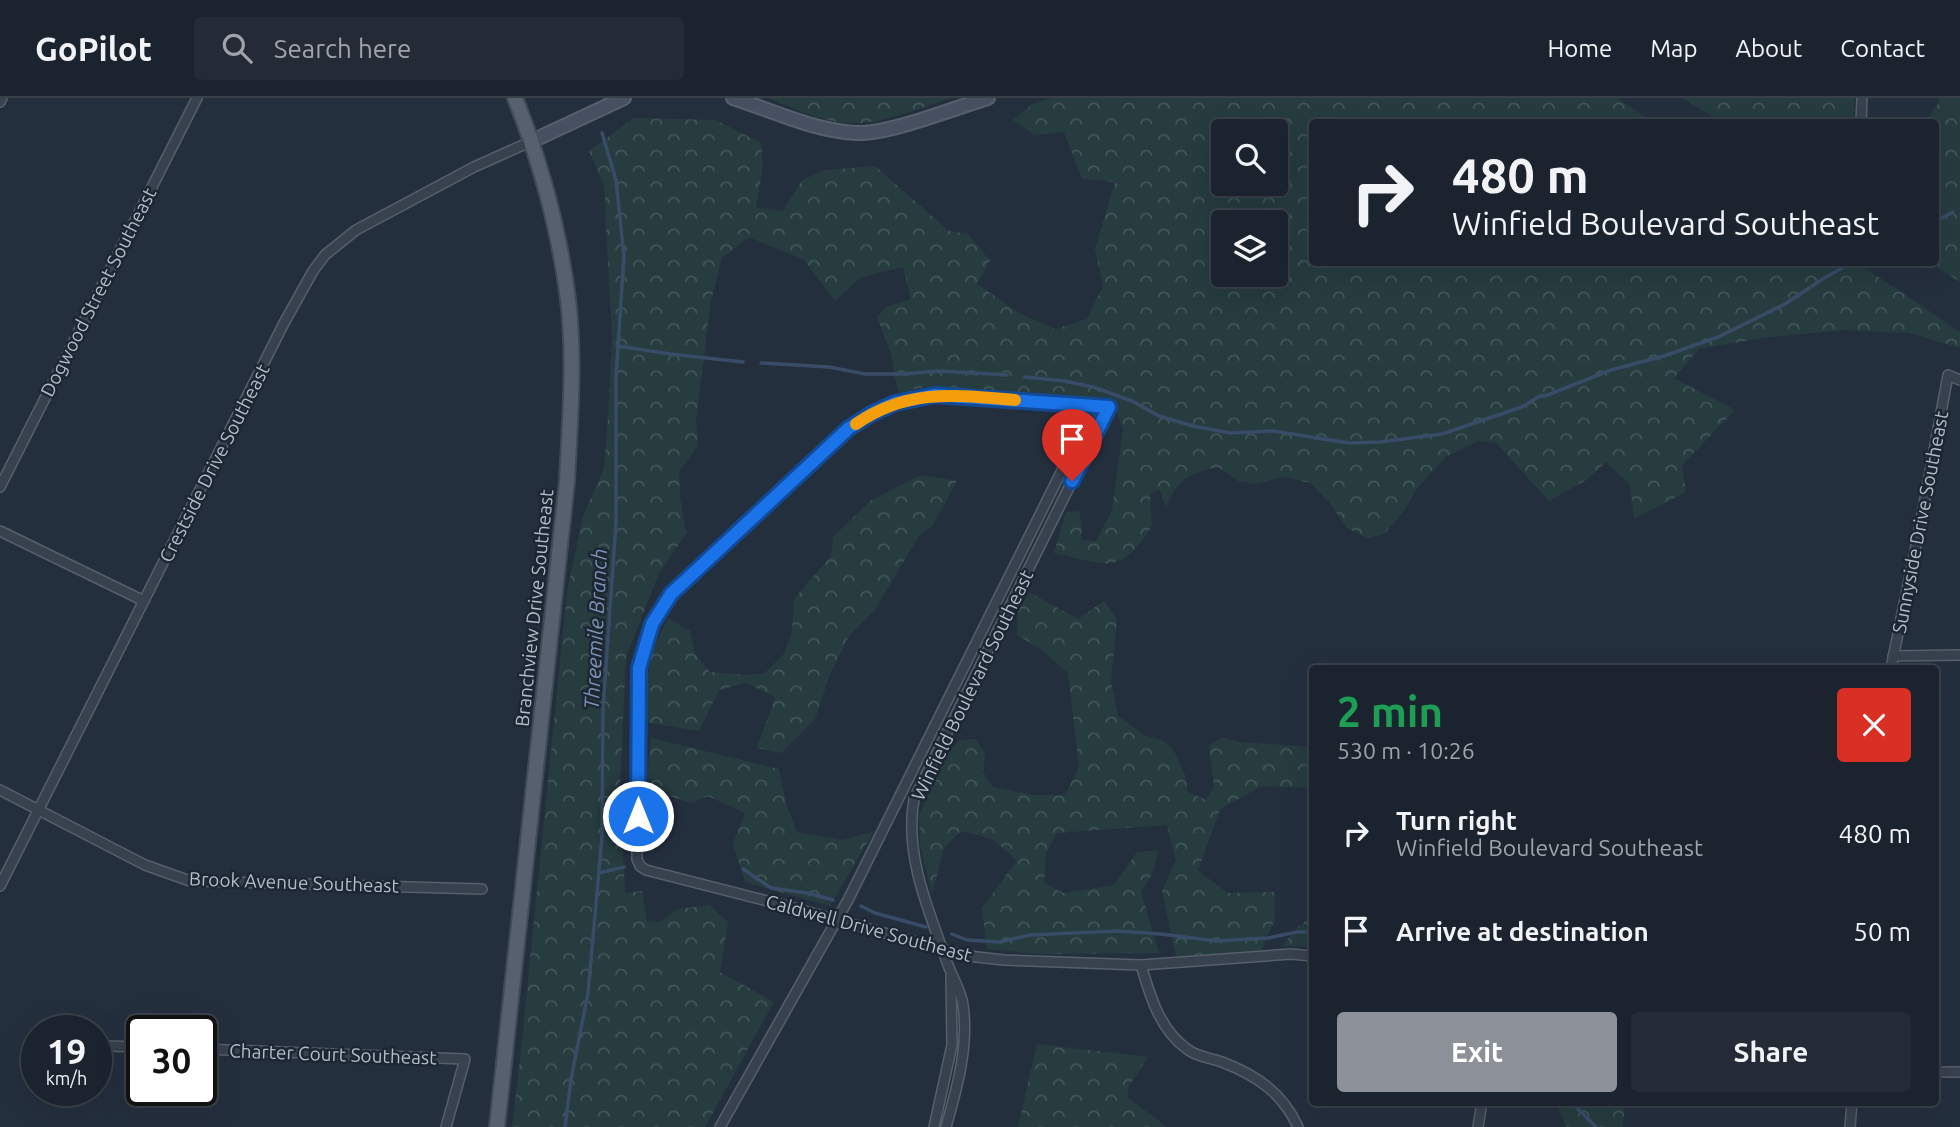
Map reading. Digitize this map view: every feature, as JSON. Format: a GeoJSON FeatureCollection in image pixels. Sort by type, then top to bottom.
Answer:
{"type":"FeatureCollection","features":[{"type":"Feature","properties":{"kind":"main road","name":"Branchview Drive Southeast"},"geometry":{"type":"LineString","coordinates":[[497,1127],[566,494],[571,390],[568,301],[556,228],[532,141],[515,98]]}},
{"type":"Feature","properties":{"kind":"street","name":"Dogwood Street Southeast"},"geometry":{"type":"LineString","coordinates":[[0,487],[197,98]]}},
{"type":"Feature","properties":{"kind":"street"},"geometry":{"type":"LineString","coordinates":[[532,141],[624,98]]}},
{"type":"Feature","properties":{"kind":"street"},"geometry":{"type":"LineString","coordinates":[[733,98],[810,125],[860,133],[894,127],[988,98]]}},
{"type":"Feature","properties":{"kind":"street"},"geometry":{"type":"LineString","coordinates":[[1861,119],[1862,98]]}},
{"type":"Feature","properties":{"kind":"street","name":"Crestside Drive Southeast"},"geometry":{"type":"LineString","coordinates":[[0,886],[284,323],[324,255],[356,230],[474,167],[532,141]]}},
{"type":"Feature","properties":{"kind":"street","name":"Sunnyside Drive Southeast"},"geometry":{"type":"LineString","coordinates":[[1892,665],[1948,375],[1960,380]]}},
{"type":"Feature","properties":{"kind":"street","name":"Caldwell Drive Southeast"},"geometry":{"type":"LineString","coordinates":[[1094,406],[935,395],[904,401],[871,414],[849,428],[671,594],[652,624],[639,668],[637,859],[640,866],[646,870],[968,956],[1004,960],[1142,965],[1291,954],[1309,956]]}},
{"type":"Feature","properties":{"kind":"street","name":"Winfield Boulevard Southeast"},"geometry":{"type":"LineString","coordinates":[[720,1127],[837,920],[1094,406],[1109,407],[914,799],[910,821],[911,849],[951,975],[960,990],[963,1007],[961,1066],[946,1127]]}},
{"type":"Feature","properties":{"kind":"street"},"geometry":{"type":"LineString","coordinates":[[0,531],[144,601]]}},
{"type":"Feature","properties":{"kind":"street"},"geometry":{"type":"LineString","coordinates":[[1893,656],[1960,656]]}},
{"type":"Feature","properties":{"kind":"street","name":"Brook Avenue Southeast"},"geometry":{"type":"LineString","coordinates":[[0,790],[145,865],[190,881],[482,889]]}},
{"type":"Feature","properties":{"kind":"street"},"geometry":{"type":"LineString","coordinates":[[1142,965],[1158,1014],[1171,1035],[1194,1054],[1223,1062],[1265,1084],[1284,1102],[1298,1127]]}},
{"type":"Feature","properties":{"kind":"street","name":"Winfield Boulevard Southeast"},"geometry":{"type":"LineString","coordinates":[[934,1127],[952,1045],[951,975]]}},
{"type":"Feature","properties":{"kind":"street","name":"Charter Court Southeast"},"geometry":{"type":"LineString","coordinates":[[217,1050],[465,1059],[446,1127]]}},
{"type":"Feature","properties":{"kind":"street"},"geometry":{"type":"LineString","coordinates":[[1939,1072],[1960,1072]]}},
{"type":"Feature","properties":{"kind":"street"},"geometry":{"type":"LineString","coordinates":[[1478,1127],[1481,1106]]}},
{"type":"Feature","properties":{"kind":"street"},"geometry":{"type":"LineString","coordinates":[[1850,1127],[1852,1106]]}},
{"type":"Feature","properties":{"kind":"green space"},"geometry":{"type":"Polygon","coordinates":[[[768,98],[951,98],[884,119],[850,123],[814,116],[768,98]]]}},
{"type":"Feature","properties":{"kind":"green space"},"geometry":{"type":"Polygon","coordinates":[[[1051,98],[1617,98],[1648,119],[1309,119],[1309,266],[1862,266],[1960,332],[1960,348],[1910,333],[1844,330],[1769,337],[1699,349],[1674,378],[1735,410],[1682,465],[1686,492],[1634,519],[1630,485],[1606,462],[1586,480],[1549,501],[1496,443],[1478,441],[1446,457],[1418,487],[1404,511],[1384,534],[1368,538],[1347,528],[1329,502],[1310,483],[1283,477],[1255,484],[1238,481],[1218,467],[1185,479],[1175,490],[1166,508],[1159,489],[1150,495],[1152,526],[1140,543],[1120,560],[1100,563],[1054,553],[1066,512],[1079,511],[1081,540],[1096,541],[1112,510],[1123,429],[1111,399],[925,387],[898,393],[891,354],[877,317],[886,307],[911,299],[903,267],[861,277],[835,301],[804,260],[749,237],[722,258],[711,301],[696,421],[698,446],[679,471],[686,534],[659,573],[626,657],[620,786],[625,893],[642,891],[647,921],[659,922],[678,909],[709,905],[728,922],[720,972],[774,1002],[705,1127],[512,1127],[567,592],[583,516],[604,468],[612,339],[604,186],[589,151],[634,118],[716,120],[761,143],[763,166],[756,207],[783,211],[802,180],[826,170],[875,166],[949,231],[968,234],[990,261],[977,284],[1019,313],[1055,329],[1087,319],[1103,286],[1095,249],[1115,182],[1082,179],[1064,132],[1035,135],[1013,120],[1032,104],[1051,98]]]}},
{"type":"Feature","properties":{"kind":"green space"},"geometry":{"type":"Polygon","coordinates":[[[1683,98],[1854,98],[1854,119],[1715,119],[1683,98]]]}},
{"type":"Feature","properties":{"kind":"green space"},"geometry":{"type":"Polygon","coordinates":[[[1939,98],[1960,98],[1960,282],[1935,266],[1939,266],[1939,119],[1926,119],[1939,103],[1939,98]]]}},
{"type":"Feature","properties":{"kind":"green space"},"geometry":{"type":"Polygon","coordinates":[[[921,475],[957,481],[933,525],[919,536],[875,610],[849,636],[830,674],[815,719],[781,753],[757,748],[775,697],[746,683],[719,690],[699,731],[645,722],[651,654],[668,618],[690,631],[695,654],[710,672],[749,675],[765,673],[784,654],[792,631],[794,599],[831,556],[833,537],[870,501],[921,475]]]}},
{"type":"Feature","properties":{"kind":"green space"},"geometry":{"type":"Polygon","coordinates":[[[1029,592],[1078,619],[1104,601],[1117,619],[1111,681],[1118,716],[1146,736],[1162,740],[1173,749],[1185,775],[1188,792],[1206,800],[1214,787],[1209,746],[1222,737],[1239,742],[1309,747],[1309,788],[1262,786],[1220,809],[1198,871],[1228,893],[1274,892],[1275,919],[1261,951],[1176,956],[1162,891],[1176,860],[1167,825],[1057,833],[1046,854],[1044,883],[1064,893],[1114,885],[1137,852],[1158,850],[1153,873],[1141,892],[1159,953],[1038,954],[987,949],[982,908],[1017,860],[992,839],[961,831],[944,848],[932,895],[920,844],[919,815],[947,753],[960,740],[975,739],[985,753],[983,772],[993,787],[1035,795],[1065,795],[1079,767],[1068,673],[1040,649],[1017,635],[1018,612],[1029,592]]]}},
{"type":"Feature","properties":{"kind":"green space"},"geometry":{"type":"Polygon","coordinates":[[[651,738],[779,769],[787,807],[797,832],[843,840],[874,831],[830,906],[745,882],[733,844],[745,813],[708,796],[691,803],[658,792],[647,778],[651,738]]]}},
{"type":"Feature","properties":{"kind":"green space"},"geometry":{"type":"Polygon","coordinates":[[[1309,918],[1309,947],[1282,946],[1309,918]]]}},
{"type":"Feature","properties":{"kind":"green space"},"geometry":{"type":"Polygon","coordinates":[[[1037,1044],[1148,1057],[1129,1086],[1127,1097],[1167,1127],[1018,1127],[1037,1044]]]}},
{"type":"Feature","properties":{"kind":"green space"},"geometry":{"type":"Polygon","coordinates":[[[1557,1106],[1625,1106],[1623,1127],[1566,1127],[1557,1106]]]}},
{"type":"Feature","properties":{"kind":"waterway","name":"Threemile Branch"},"geometry":{"type":"LineString","coordinates":[[565,1127],[571,1079],[588,993],[602,836],[603,709],[616,522],[616,377],[624,256],[616,180],[602,133]]}},
{"type":"Feature","properties":{"kind":"waterway"},"geometry":{"type":"LineString","coordinates":[[1939,219],[1953,212]]}},
{"type":"Feature","properties":{"kind":"waterway"},"geometry":{"type":"LineString","coordinates":[[1025,377],[1093,387],[1132,401],[1159,416],[1230,433],[1273,431],[1349,443],[1442,434],[1522,407],[1540,396],[1611,370],[1664,356],[1718,337],[1785,304],[1846,266]]}},
{"type":"Feature","properties":{"kind":"waterway"},"geometry":{"type":"LineString","coordinates":[[618,346],[743,362]]}},
{"type":"Feature","properties":{"kind":"waterway"},"geometry":{"type":"LineString","coordinates":[[761,363],[829,367],[865,374],[940,371],[1007,375]]}},
{"type":"Feature","properties":{"kind":"waterway"},"geometry":{"type":"LineString","coordinates":[[599,873],[624,867]]}},
{"type":"Feature","properties":{"kind":"waterway"},"geometry":{"type":"LineString","coordinates":[[743,869],[771,888],[833,900]]}},
{"type":"Feature","properties":{"kind":"waterway"},"geometry":{"type":"LineString","coordinates":[[861,906],[875,913],[926,927]]}},
{"type":"Feature","properties":{"kind":"waterway"},"geometry":{"type":"LineString","coordinates":[[952,934],[967,940],[1000,942],[1030,935],[1117,931],[1216,941],[1309,932]]}},
{"type":"Feature","properties":{"kind":"waterway"},"geometry":{"type":"LineString","coordinates":[[1575,1106],[1596,1127]]}},
{"type":"Feature","properties":{"kind":"slow traffic"},"geometry":{"type":"LineString","coordinates":[[856,424],[895,403],[913,398],[935,395],[1015,400]]}},
{"type":"Feature","properties":{"kind":"route"},"geometry":{"type":"LineString","coordinates":[[638,816],[639,668],[652,624],[671,594],[849,428],[895,403],[935,395],[1109,407],[1072,481]]}}]}
